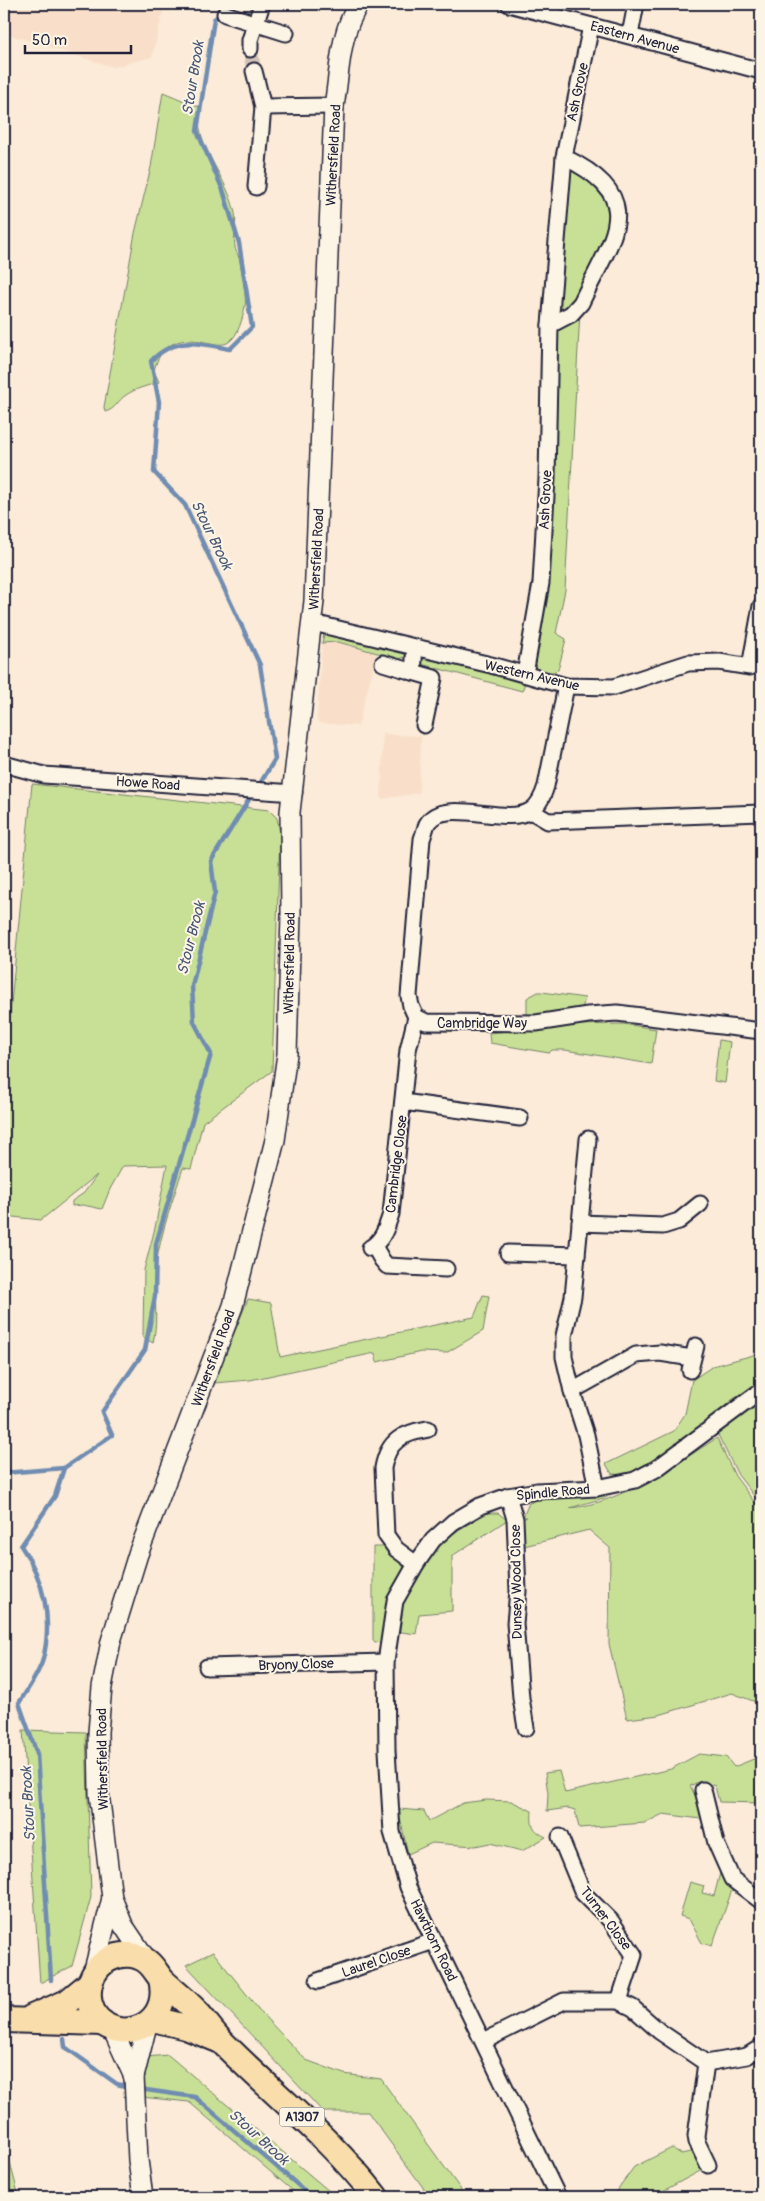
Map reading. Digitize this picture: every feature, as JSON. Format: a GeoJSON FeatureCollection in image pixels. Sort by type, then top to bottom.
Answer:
{"type":"FeatureCollection","features":[{"type":"Feature","properties":{"kind":"main road","name":"A1307"},"geometry":{"type":"LineString","coordinates":[[91,1980],[108,1960],[118,1956],[128,1955],[155,1970],[197,2012],[222,2042],[341,2155],[376,2197]]}},
{"type":"Feature","properties":{"kind":"main road"},"geometry":{"type":"LineString","coordinates":[[150,2022],[163,2000],[155,1970]]}},
{"type":"Feature","properties":{"kind":"main road"},"geometry":{"type":"LineString","coordinates":[[14,2020],[67,2002],[91,1980]]}},
{"type":"Feature","properties":{"kind":"main road"},"geometry":{"type":"LineString","coordinates":[[91,1980],[91,2006],[108,2025]]}},
{"type":"Feature","properties":{"kind":"main road"},"geometry":{"type":"LineString","coordinates":[[14,2020],[108,2025]]}},
{"type":"Feature","properties":{"kind":"main road","name":"A1307"},"geometry":{"type":"LineString","coordinates":[[108,2025],[124,2030],[136,2030],[150,2022],[186,2027],[222,2042]]}},
{"type":"Feature","properties":{"kind":"street"},"geometry":{"type":"LineString","coordinates":[[250,49],[250,40],[262,4]]}},
{"type":"Feature","properties":{"kind":"street","name":"Withersfield Road"},"geometry":{"type":"LineString","coordinates":[[155,1970],[124,1925],[112,1898],[99,1793],[98,1732],[102,1687],[111,1641],[138,1554],[233,1306],[275,1140],[287,1054],[291,915],[290,812],[294,793],[313,623],[334,106],[340,75],[343,40],[359,4]]}},
{"type":"Feature","properties":{"kind":"street","name":"Eastern Avenue"},"geometry":{"type":"LineString","coordinates":[[509,4],[761,71]]}},
{"type":"Feature","properties":{"kind":"street"},"geometry":{"type":"LineString","coordinates":[[630,35],[636,4]]}},
{"type":"Feature","properties":{"kind":"street"},"geometry":{"type":"LineString","coordinates":[[226,14],[286,33]]}},
{"type":"Feature","properties":{"kind":"street","name":"Ash Grove"},"geometry":{"type":"LineString","coordinates":[[525,674],[541,583],[547,478],[550,325],[564,157],[591,26]]}},
{"type":"Feature","properties":{"kind":"street"},"geometry":{"type":"LineString","coordinates":[[254,71],[263,107],[256,187]]}},
{"type":"Feature","properties":{"kind":"street"},"geometry":{"type":"LineString","coordinates":[[263,107],[334,106]]}},
{"type":"Feature","properties":{"kind":"street"},"geometry":{"type":"LineString","coordinates":[[550,325],[571,314],[581,303],[618,223],[617,208],[613,194],[602,179],[586,168],[564,157]]}},
{"type":"Feature","properties":{"kind":"street","name":"Western Avenue"},"geometry":{"type":"LineString","coordinates":[[313,623],[525,674],[566,686],[614,687],[688,663],[719,662],[750,667],[761,606]]}},
{"type":"Feature","properties":{"kind":"street"},"geometry":{"type":"LineString","coordinates":[[412,672],[415,647]]}},
{"type":"Feature","properties":{"kind":"street"},"geometry":{"type":"LineString","coordinates":[[383,664],[434,678],[424,726]]}},
{"type":"Feature","properties":{"kind":"street"},"geometry":{"type":"LineString","coordinates":[[416,1017],[409,996],[422,839],[427,823],[437,815],[451,811],[519,816],[531,811],[541,800],[546,786],[566,686]]}},
{"type":"Feature","properties":{"kind":"street","name":"Howe Road"},"geometry":{"type":"LineString","coordinates":[[4,764],[44,775],[294,793]]}},
{"type":"Feature","properties":{"kind":"street"},"geometry":{"type":"LineString","coordinates":[[531,811],[548,821],[761,813]]}},
{"type":"Feature","properties":{"kind":"street","name":"Cambridge Way"},"geometry":{"type":"LineString","coordinates":[[416,1017],[426,1022],[444,1024],[536,1023],[588,1014],[616,1014],[761,1031]]}},
{"type":"Feature","properties":{"kind":"street","name":"Cambridge Close"},"geometry":{"type":"LineString","coordinates":[[416,1017],[408,1050],[391,1214],[384,1235],[372,1247],[387,1266],[446,1269]]}},
{"type":"Feature","properties":{"kind":"street","name":"Cambridge Close"},"geometry":{"type":"LineString","coordinates":[[403,1102],[520,1118]]}},
{"type":"Feature","properties":{"kind":"street"},"geometry":{"type":"LineString","coordinates":[[588,1139],[578,1255],[573,1297],[564,1336],[564,1357],[572,1391],[586,1435],[597,1488]]}},
{"type":"Feature","properties":{"kind":"street"},"geometry":{"type":"LineString","coordinates":[[580,1223],[663,1226],[679,1221],[700,1202]]}},
{"type":"Feature","properties":{"kind":"street"},"geometry":{"type":"LineString","coordinates":[[508,1252],[578,1255]]}},
{"type":"Feature","properties":{"kind":"street"},"geometry":{"type":"LineString","coordinates":[[572,1391],[636,1355],[660,1353],[693,1358]]}},
{"type":"Feature","properties":{"kind":"street","name":"Spindle Road"},"geometry":{"type":"LineString","coordinates":[[386,1662],[396,1601],[416,1564],[433,1540],[453,1522],[480,1506],[508,1496],[536,1491],[597,1488],[635,1480],[656,1469],[761,1391]]}},
{"type":"Feature","properties":{"kind":"street"},"geometry":{"type":"LineString","coordinates":[[416,1564],[396,1549],[386,1536],[383,1468],[385,1457],[398,1438],[409,1432],[428,1429]]}},
{"type":"Feature","properties":{"kind":"street","name":"Dunsey Wood Close"},"geometry":{"type":"LineString","coordinates":[[508,1496],[515,1519],[518,1590],[515,1623],[521,1698],[526,1728]]}},
{"type":"Feature","properties":{"kind":"street","name":"Bryony Close"},"geometry":{"type":"LineString","coordinates":[[207,1667],[386,1662]]}},
{"type":"Feature","properties":{"kind":"street","name":"Hawthorn Road"},"geometry":{"type":"LineString","coordinates":[[386,1662],[387,1750],[392,1832],[408,1888],[484,2041],[558,2197]]}},
{"type":"Feature","properties":{"kind":"street"},"geometry":{"type":"LineString","coordinates":[[703,1790],[716,1842],[732,1879],[761,1900]]}},
{"type":"Feature","properties":{"kind":"street","name":"Turner Close"},"geometry":{"type":"LineString","coordinates":[[560,1837],[583,1893],[611,1921],[634,1955],[619,2001]]}},
{"type":"Feature","properties":{"kind":"street","name":"Withersfield Road"},"geometry":{"type":"LineString","coordinates":[[91,1980],[112,1898]]}},
{"type":"Feature","properties":{"kind":"street","name":"Laurel Close"},"geometry":{"type":"LineString","coordinates":[[318,1981],[434,1941]]}},
{"type":"Feature","properties":{"kind":"street"},"geometry":{"type":"LineString","coordinates":[[484,2041],[564,2001],[619,2001],[633,2008],[659,2031],[706,2063],[747,2056],[761,2048]]}},
{"type":"Feature","properties":{"kind":"street"},"geometry":{"type":"LineString","coordinates":[[143,2197],[138,2160],[134,2086],[150,2022]]}},
{"type":"Feature","properties":{"kind":"street"},"geometry":{"type":"LineString","coordinates":[[108,2025],[134,2086]]}},
{"type":"Feature","properties":{"kind":"street"},"geometry":{"type":"LineString","coordinates":[[706,2063],[696,2136],[708,2165]]}},
{"type":"Feature","properties":{"kind":"shaded area"},"geometry":{"type":"Polygon","coordinates":[[[4,4],[165,4],[152,57],[113,67],[4,33],[4,4]]]}},
{"type":"Feature","properties":{"kind":"shaded area"},"geometry":{"type":"Polygon","coordinates":[[[338,642],[377,653],[358,726],[319,723],[317,719],[322,643],[338,642]]]}},
{"type":"Feature","properties":{"kind":"shaded area"},"geometry":{"type":"Polygon","coordinates":[[[383,733],[421,736],[419,793],[381,799],[383,733]]]}},
{"type":"Feature","properties":{"kind":"green space"},"geometry":{"type":"Polygon","coordinates":[[[163,92],[199,107],[201,135],[234,209],[236,219],[235,248],[242,274],[245,306],[239,327],[231,340],[222,344],[187,340],[172,344],[161,354],[157,362],[154,371],[159,382],[130,393],[123,397],[112,409],[105,412],[104,407],[135,233],[151,167],[163,92]]]}},
{"type":"Feature","properties":{"kind":"green space"},"geometry":{"type":"Polygon","coordinates":[[[575,168],[608,193],[614,222],[577,299],[564,311],[558,302],[570,174],[575,168]]]}},
{"type":"Feature","properties":{"kind":"green space"},"geometry":{"type":"Polygon","coordinates":[[[580,311],[565,590],[556,633],[566,639],[558,670],[542,673],[529,666],[557,330],[580,311]]]}},
{"type":"Feature","properties":{"kind":"green space"},"geometry":{"type":"Polygon","coordinates":[[[325,630],[402,647],[406,653],[405,657],[399,659],[338,642],[322,643],[325,630]]]}},
{"type":"Feature","properties":{"kind":"green space"},"geometry":{"type":"Polygon","coordinates":[[[424,654],[516,677],[525,683],[522,691],[421,664],[418,659],[424,654]]]}},
{"type":"Feature","properties":{"kind":"green space"},"geometry":{"type":"Polygon","coordinates":[[[32,784],[269,810],[277,818],[280,833],[272,1071],[203,1122],[191,1169],[183,1168],[161,1240],[156,1265],[156,1324],[153,1343],[143,1337],[144,1270],[155,1228],[167,1165],[123,1166],[110,1189],[102,1209],[83,1205],[72,1206],[72,1201],[84,1193],[97,1175],[41,1220],[4,1216],[4,1077],[32,784]]]}},
{"type":"Feature","properties":{"kind":"green space"},"geometry":{"type":"Polygon","coordinates":[[[538,992],[585,998],[582,1009],[527,1017],[527,998],[538,992]]]}},
{"type":"Feature","properties":{"kind":"green space"},"geometry":{"type":"Polygon","coordinates":[[[623,1024],[656,1029],[651,1064],[565,1050],[552,1050],[549,1053],[490,1043],[489,1033],[573,1025],[623,1024]]]}},
{"type":"Feature","properties":{"kind":"green space"},"geometry":{"type":"Polygon","coordinates":[[[719,1040],[730,1042],[725,1083],[714,1081],[719,1040]]]}},
{"type":"Feature","properties":{"kind":"green space"},"geometry":{"type":"Polygon","coordinates":[[[483,1295],[489,1296],[483,1331],[446,1353],[421,1352],[377,1362],[375,1353],[250,1380],[214,1383],[248,1299],[271,1303],[280,1357],[474,1317],[483,1295]]]}},
{"type":"Feature","properties":{"kind":"green space"},"geometry":{"type":"Polygon","coordinates":[[[761,1353],[761,1380],[732,1400],[677,1446],[626,1475],[612,1474],[606,1464],[674,1431],[685,1414],[692,1380],[713,1366],[761,1353]]]}},
{"type":"Feature","properties":{"kind":"green space"},"geometry":{"type":"Polygon","coordinates":[[[761,1400],[761,1505],[738,1475],[717,1433],[761,1400]]]}},
{"type":"Feature","properties":{"kind":"green space"},"geometry":{"type":"Polygon","coordinates":[[[717,1438],[735,1476],[761,1511],[761,1704],[732,1693],[659,1715],[627,1719],[609,1644],[610,1548],[589,1530],[524,1546],[520,1520],[527,1517],[523,1517],[529,1503],[538,1500],[606,1494],[607,1497],[570,1508],[589,1505],[628,1491],[665,1471],[717,1438]]]}},
{"type":"Feature","properties":{"kind":"green space"},"geometry":{"type":"Polygon","coordinates":[[[488,1513],[498,1513],[507,1520],[452,1556],[452,1611],[419,1614],[416,1634],[395,1631],[407,1590],[425,1559],[437,1546],[452,1535],[488,1513]]]}},
{"type":"Feature","properties":{"kind":"green space"},"geometry":{"type":"Polygon","coordinates":[[[373,1547],[385,1547],[400,1560],[404,1568],[391,1603],[383,1638],[379,1643],[373,1641],[373,1547]]]}},
{"type":"Feature","properties":{"kind":"green space"},"geometry":{"type":"Polygon","coordinates":[[[23,1730],[86,1732],[91,1897],[72,1966],[40,1983],[23,1730]]]}},
{"type":"Feature","properties":{"kind":"green space"},"geometry":{"type":"Polygon","coordinates":[[[699,1754],[726,1757],[734,1767],[761,1756],[761,1803],[719,1802],[715,1786],[700,1781],[690,1786],[697,1799],[701,1819],[663,1814],[645,1823],[579,1828],[575,1810],[568,1808],[547,1811],[548,1793],[545,1773],[559,1771],[565,1793],[671,1769],[699,1754]]]}},
{"type":"Feature","properties":{"kind":"green space"},"geometry":{"type":"Polygon","coordinates":[[[486,1800],[511,1801],[532,1811],[533,1827],[546,1837],[522,1851],[490,1843],[475,1846],[432,1843],[408,1854],[398,1809],[424,1811],[429,1821],[463,1803],[486,1800]]]}},
{"type":"Feature","properties":{"kind":"green space"},"geometry":{"type":"Polygon","coordinates":[[[720,1873],[725,1874],[724,1880],[732,1890],[712,1946],[702,1943],[689,1919],[680,1916],[690,1882],[704,1886],[702,1893],[714,1896],[720,1873]]]}},
{"type":"Feature","properties":{"kind":"green space"},"geometry":{"type":"Polygon","coordinates":[[[213,1952],[263,2015],[306,2060],[344,2074],[381,2079],[466,2197],[430,2197],[368,2112],[323,2112],[186,1965],[213,1952]]]}},
{"type":"Feature","properties":{"kind":"green space"},"geometry":{"type":"Polygon","coordinates":[[[168,2055],[336,2197],[300,2197],[189,2102],[141,2097],[146,2057],[168,2055]]]}},
{"type":"Feature","properties":{"kind":"green space"},"geometry":{"type":"Polygon","coordinates":[[[672,2148],[681,2154],[695,2151],[702,2170],[652,2197],[612,2197],[634,2167],[672,2148]]]}},
{"type":"Feature","properties":{"kind":"green space"},"geometry":{"type":"Polygon","coordinates":[[[8,2155],[19,2197],[4,2197],[4,2157],[8,2155]]]}},
{"type":"Feature","properties":{"kind":"waterway","name":"Stour Brook"},"geometry":{"type":"LineString","coordinates":[[235,4],[214,19],[197,131],[223,190],[239,243],[252,327],[230,349],[188,343],[169,348],[151,361],[159,402],[154,472],[185,505],[260,665],[275,759],[258,787]]}},
{"type":"Feature","properties":{"kind":"waterway","name":"Stour Brook"},"geometry":{"type":"LineString","coordinates":[[51,1980],[37,1754],[19,1703],[36,1676],[43,1659],[46,1644],[46,1614],[41,1586],[36,1572],[21,1546],[55,1496],[64,1468],[112,1435],[102,1412],[145,1350],[155,1296],[156,1244],[211,1054],[194,1022],[192,986],[215,892],[211,861],[253,793]]}},
{"type":"Feature","properties":{"kind":"waterway"},"geometry":{"type":"LineString","coordinates":[[4,1473],[64,1468]]}},
{"type":"Feature","properties":{"kind":"waterway","name":"Stour Brook"},"geometry":{"type":"LineString","coordinates":[[64,2039],[65,2047],[117,2084],[129,2087]]}},
{"type":"Feature","properties":{"kind":"waterway","name":"Stour Brook"},"geometry":{"type":"LineString","coordinates":[[139,2089],[195,2097],[306,2192],[308,2197]]}},
{"type":"Feature","properties":{"kind":"tunnel"},"geometry":{"type":"LineString","coordinates":[[250,49],[254,71]]}}]}
